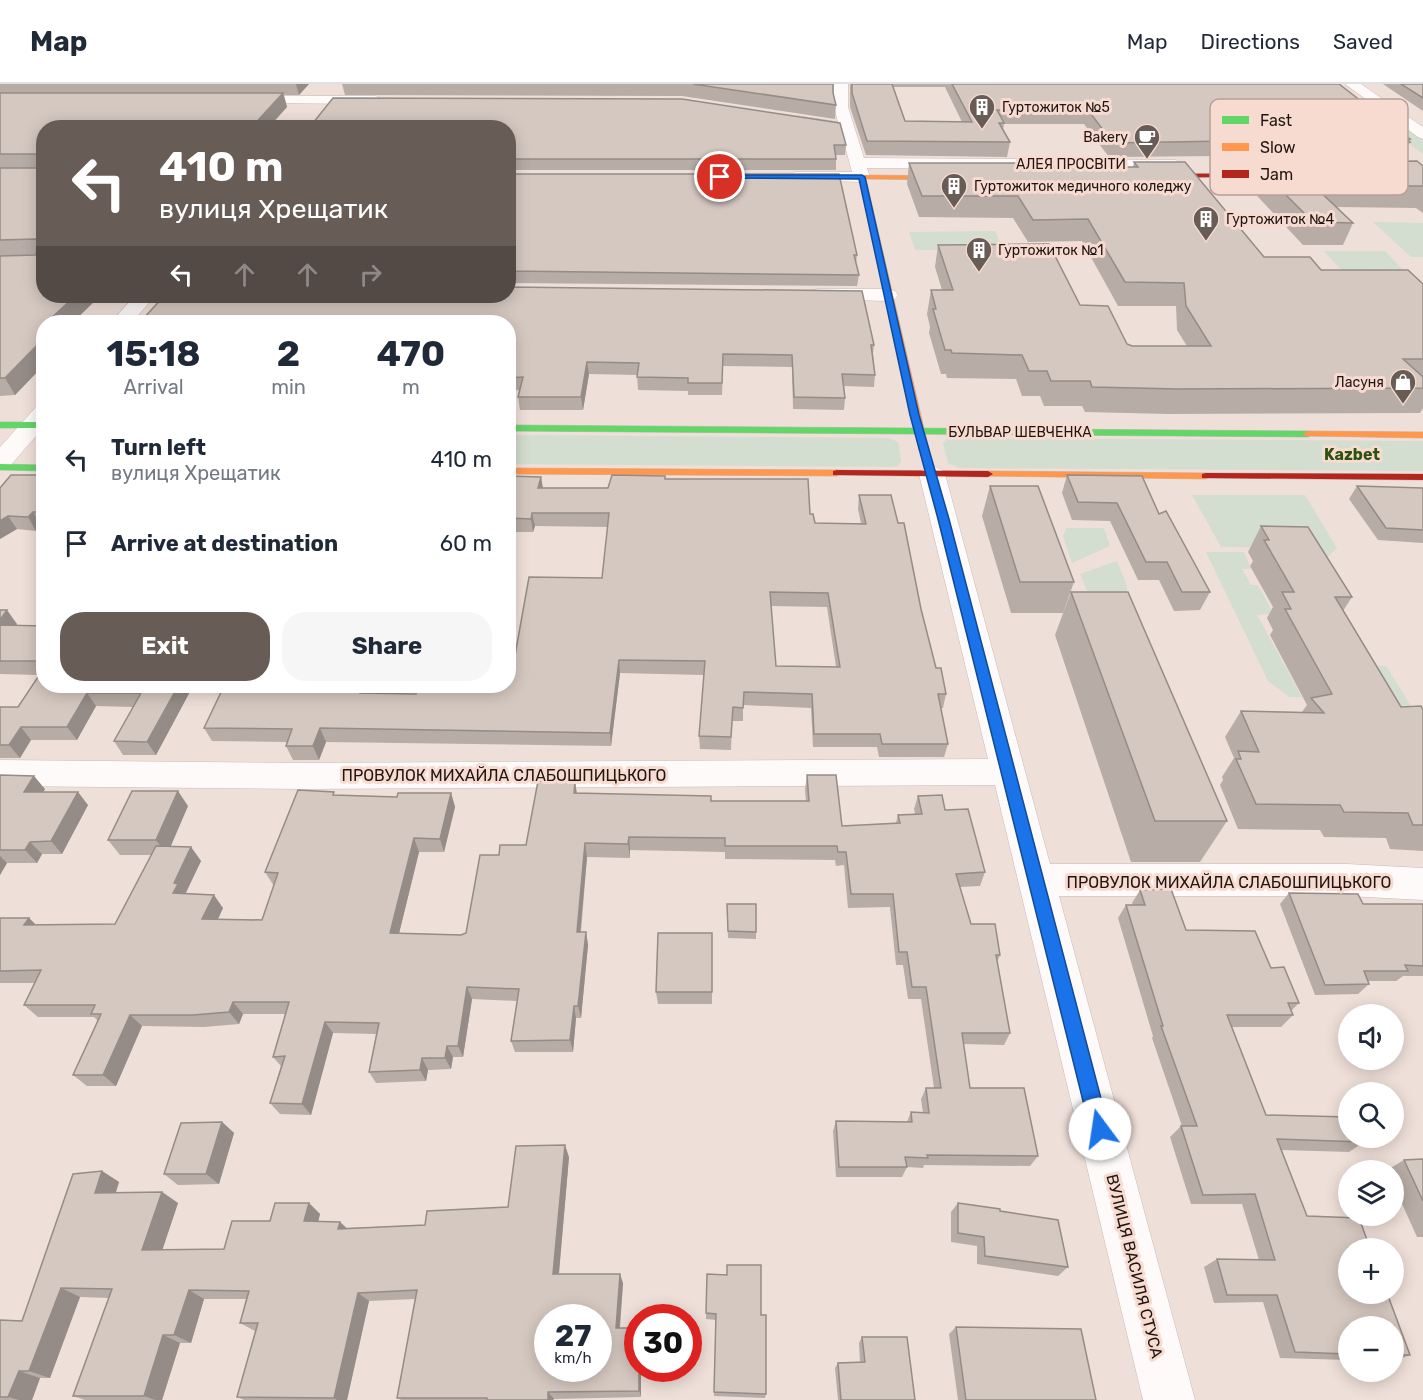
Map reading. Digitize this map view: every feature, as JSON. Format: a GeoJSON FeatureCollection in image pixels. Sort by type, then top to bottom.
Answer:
{"type":"FeatureCollection","features":[{"type":"Feature","properties":{"kind":"main road"},"geometry":{"type":"LineString","coordinates":[[860,170],[1210,174]]}},
{"type":"Feature","properties":{"kind":"main road","name":"ВУЛИЦЯ ВАСИЛЯ СТУСА"},"geometry":{"type":"LineString","coordinates":[[860,170],[919,431],[932,474]]}},
{"type":"Feature","properties":{"kind":"main road"},"geometry":{"type":"LineString","coordinates":[[0,425],[36,421]]}},
{"type":"Feature","properties":{"kind":"main road","name":"БУЛЬВАР ШЕВЧЕНКА"},"geometry":{"type":"LineString","coordinates":[[516,428],[1423,435]]}},
{"type":"Feature","properties":{"kind":"main road"},"geometry":{"type":"LineString","coordinates":[[0,468],[36,468]]}},
{"type":"Feature","properties":{"kind":"main road"},"geometry":{"type":"LineString","coordinates":[[516,471],[1423,477]]}},
{"type":"Feature","properties":{"kind":"street","name":"ВУЛИЦЯ ВАСИЛЯ СТУСА"},"geometry":{"type":"LineString","coordinates":[[841,84],[840,101],[860,170]]}},
{"type":"Feature","properties":{"kind":"street"},"geometry":{"type":"LineString","coordinates":[[1352,84],[1373,99]]}},
{"type":"Feature","properties":{"kind":"street"},"geometry":{"type":"LineString","coordinates":[[226,100],[390,100]]}},
{"type":"Feature","properties":{"kind":"street"},"geometry":{"type":"LineString","coordinates":[[782,117],[848,128]]}},
{"type":"Feature","properties":{"kind":"street"},"geometry":{"type":"LineString","coordinates":[[1408,123],[1423,134]]}},
{"type":"Feature","properties":{"kind":"street","name":"АЛЕЯ ПРОСВІТИ"},"geometry":{"type":"LineString","coordinates":[[779,177],[860,170],[1176,165]]}},
{"type":"Feature","properties":{"kind":"street"},"geometry":{"type":"LineString","coordinates":[[794,294],[888,295]]}},
{"type":"Feature","properties":{"kind":"street"},"geometry":{"type":"LineString","coordinates":[[127,315],[139,303]]}},
{"type":"Feature","properties":{"kind":"street"},"geometry":{"type":"LineString","coordinates":[[0,462],[36,425]]}},
{"type":"Feature","properties":{"kind":"street","name":"ВУЛИЦЯ ВАСИЛЯ СТУСА"},"geometry":{"type":"LineString","coordinates":[[932,474],[1169,1400]]}},
{"type":"Feature","properties":{"kind":"street","name":"ПРОВУЛОК МИХАЙЛА СЛАБОШПИЦЬКОГО"},"geometry":{"type":"LineString","coordinates":[[0,773],[303,776],[1008,772]]}},
{"type":"Feature","properties":{"kind":"street","name":"ПРОВУЛОК МИХАЙЛА СЛАБОШПИЦЬКОГО"},"geometry":{"type":"LineString","coordinates":[[1036,880],[1347,880],[1423,884]]}},
{"type":"Feature","properties":{"kind":"shaded area"},"geometry":{"type":"Polygon","coordinates":[[[1408,129],[1423,140],[1423,154],[1408,143],[1408,129]]]}},
{"type":"Feature","properties":{"kind":"shaded area"},"geometry":{"type":"Polygon","coordinates":[[[1373,222],[1423,223],[1423,257],[1411,257],[1373,222]]]}},
{"type":"Feature","properties":{"kind":"shaded area"},"geometry":{"type":"Polygon","coordinates":[[[995,231],[1004,250],[915,250],[909,232],[995,231]]]}},
{"type":"Feature","properties":{"kind":"shaded area"},"geometry":{"type":"Polygon","coordinates":[[[1324,251],[1385,251],[1403,270],[1369,269],[1378,280],[1350,280],[1324,251]]]}},
{"type":"Feature","properties":{"kind":"shaded area"},"geometry":{"type":"Polygon","coordinates":[[[516,435],[889,438],[898,442],[901,460],[899,466],[516,464],[516,435]]]}},
{"type":"Feature","properties":{"kind":"shaded area"},"geometry":{"type":"Polygon","coordinates":[[[947,439],[1423,441],[1423,471],[959,468],[948,463],[943,443],[947,439]]]}},
{"type":"Feature","properties":{"kind":"shaded area"},"geometry":{"type":"Polygon","coordinates":[[[1192,495],[1305,495],[1337,548],[1325,560],[1298,548],[1221,547],[1192,495]]]}},
{"type":"Feature","properties":{"kind":"shaded area"},"geometry":{"type":"Polygon","coordinates":[[[1066,528],[1104,528],[1110,546],[1072,563],[1063,536],[1066,528]]]}},
{"type":"Feature","properties":{"kind":"shaded area"},"geometry":{"type":"Polygon","coordinates":[[[1206,552],[1244,552],[1251,569],[1242,569],[1251,585],[1258,585],[1274,614],[1257,615],[1302,697],[1289,697],[1268,681],[1206,552]]]}},
{"type":"Feature","properties":{"kind":"shaded area"},"geometry":{"type":"Polygon","coordinates":[[[1117,561],[1127,586],[1127,597],[1095,611],[1080,574],[1117,561]]]}},
{"type":"Feature","properties":{"kind":"shaded area"},"geometry":{"type":"Polygon","coordinates":[[[1354,665],[1386,666],[1411,706],[1377,709],[1354,665]]]}},
{"type":"Feature","properties":{"kind":"building"},"geometry":{"type":"Polygon","coordinates":[[[693,84],[833,84],[836,105],[693,84]]]}},
{"type":"Feature","properties":{"kind":"building"},"geometry":{"type":"Polygon","coordinates":[[[852,84],[892,84],[905,121],[972,122],[952,84],[1339,84],[1358,99],[1210,99],[1210,141],[1113,143],[1088,110],[997,110],[1004,123],[999,123],[1010,142],[867,141],[852,93],[852,84]]]}},
{"type":"Feature","properties":{"kind":"building"},"geometry":{"type":"Polygon","coordinates":[[[1401,84],[1423,84],[1423,98],[1401,84]]]}},
{"type":"Feature","properties":{"kind":"building"},"geometry":{"type":"Polygon","coordinates":[[[0,93],[283,93],[258,120],[36,120],[36,154],[0,154],[0,93]]]}},
{"type":"Feature","properties":{"kind":"building"},"geometry":{"type":"Polygon","coordinates":[[[333,98],[682,99],[840,123],[846,145],[834,145],[836,159],[516,159],[516,120],[315,120],[333,98]]]}},
{"type":"Feature","properties":{"kind":"building"},"geometry":{"type":"Polygon","coordinates":[[[1408,161],[1417,161],[1423,166],[1423,186],[1408,186],[1408,161]]]}},
{"type":"Feature","properties":{"kind":"building"},"geometry":{"type":"Polygon","coordinates":[[[1134,162],[1185,162],[1210,195],[1212,195],[1264,257],[1310,257],[1321,270],[1408,270],[1423,284],[1423,359],[1403,359],[1423,377],[1423,388],[1092,387],[1090,381],[1051,381],[1047,371],[1029,371],[1022,355],[952,353],[951,350],[945,350],[933,309],[936,309],[931,290],[953,290],[938,245],[1049,244],[1080,305],[1108,306],[1127,344],[1132,346],[1211,346],[1186,306],[1184,283],[1125,282],[1088,219],[1033,220],[1018,196],[922,196],[909,163],[1027,163],[1029,167],[1138,167],[1134,162]]]}},
{"type":"Feature","properties":{"kind":"building"},"geometry":{"type":"Polygon","coordinates":[[[0,168],[36,168],[36,239],[0,240],[0,168]]]}},
{"type":"Feature","properties":{"kind":"building"},"geometry":{"type":"Polygon","coordinates":[[[516,174],[839,174],[857,255],[854,255],[859,275],[516,271],[516,174]]]}},
{"type":"Feature","properties":{"kind":"building"},"geometry":{"type":"Polygon","coordinates":[[[1286,195],[1323,195],[1353,223],[1313,222],[1286,195]]]}},
{"type":"Feature","properties":{"kind":"building"},"geometry":{"type":"Polygon","coordinates":[[[36,255],[36,303],[67,303],[55,315],[36,315],[36,346],[5,378],[0,378],[0,256],[36,255]]]}},
{"type":"Feature","properties":{"kind":"building"},"geometry":{"type":"Polygon","coordinates":[[[516,287],[862,291],[874,345],[871,345],[875,375],[842,374],[845,398],[794,397],[792,355],[723,354],[722,383],[688,383],[688,378],[637,377],[639,363],[587,362],[581,397],[518,397],[523,377],[516,377],[516,315],[147,315],[158,303],[516,303],[516,287]]]}},
{"type":"Feature","properties":{"kind":"building"},"geometry":{"type":"Polygon","coordinates":[[[11,475],[36,475],[36,512],[28,517],[8,516],[0,521],[0,488],[11,475]]]}},
{"type":"Feature","properties":{"kind":"building"},"geometry":{"type":"Polygon","coordinates":[[[612,475],[665,476],[665,479],[808,479],[810,514],[813,514],[815,523],[866,524],[859,495],[891,495],[898,523],[904,523],[921,609],[936,668],[941,668],[946,694],[938,694],[948,744],[882,744],[880,734],[814,734],[812,694],[744,692],[743,708],[733,707],[731,737],[699,736],[705,661],[619,660],[610,733],[320,728],[313,746],[286,746],[292,729],[204,728],[221,693],[516,693],[516,650],[529,577],[602,578],[609,513],[532,513],[531,519],[516,518],[516,476],[541,477],[538,488],[608,488],[612,475]],[[770,592],[776,666],[840,667],[828,593],[770,592]]]}},
{"type":"Feature","properties":{"kind":"building"},"geometry":{"type":"Polygon","coordinates":[[[1067,475],[1142,476],[1159,514],[1166,511],[1210,592],[1182,592],[1167,562],[1146,562],[1117,503],[1078,502],[1067,475]]]}},
{"type":"Feature","properties":{"kind":"building"},"geometry":{"type":"Polygon","coordinates":[[[990,486],[1038,486],[1074,582],[1020,582],[990,486]]]}},
{"type":"Feature","properties":{"kind":"building"},"geometry":{"type":"Polygon","coordinates":[[[1357,486],[1423,488],[1423,530],[1386,528],[1357,486]]]}},
{"type":"Feature","properties":{"kind":"building"},"geometry":{"type":"Polygon","coordinates":[[[1261,526],[1308,527],[1352,597],[1335,597],[1401,707],[1421,706],[1423,710],[1423,825],[1413,825],[1408,813],[1344,812],[1340,805],[1256,804],[1236,759],[1241,759],[1238,751],[1259,752],[1241,711],[1324,713],[1311,698],[1332,694],[1285,609],[1291,609],[1282,592],[1294,592],[1264,540],[1269,540],[1261,526]]]}},
{"type":"Feature","properties":{"kind":"building"},"geometry":{"type":"Polygon","coordinates":[[[1071,592],[1128,592],[1227,821],[1155,821],[1071,592]]]}},
{"type":"Feature","properties":{"kind":"building"},"geometry":{"type":"Polygon","coordinates":[[[0,610],[7,610],[0,620],[0,610]]]}},
{"type":"Feature","properties":{"kind":"building"},"geometry":{"type":"Polygon","coordinates":[[[0,625],[36,626],[36,661],[0,661],[0,625]]]}},
{"type":"Feature","properties":{"kind":"building"},"geometry":{"type":"Polygon","coordinates":[[[36,680],[36,693],[87,693],[67,727],[21,727],[9,745],[0,745],[0,707],[18,707],[36,680]]]}},
{"type":"Feature","properties":{"kind":"building"},"geometry":{"type":"Polygon","coordinates":[[[141,693],[174,693],[147,742],[114,741],[141,693]]]}},
{"type":"Feature","properties":{"kind":"building"},"geometry":{"type":"Polygon","coordinates":[[[0,775],[34,776],[24,792],[78,792],[51,841],[30,842],[25,850],[0,850],[0,775]]]}},
{"type":"Feature","properties":{"kind":"building"},"geometry":{"type":"Polygon","coordinates":[[[807,775],[836,775],[842,826],[900,823],[898,815],[922,814],[918,796],[942,795],[945,810],[968,809],[985,872],[956,874],[971,924],[995,924],[1000,955],[996,955],[1010,1033],[962,1033],[970,1088],[1024,1088],[1038,1156],[927,1155],[928,1158],[905,1157],[907,1167],[839,1167],[836,1121],[912,1122],[911,1112],[929,1113],[926,1088],[941,1088],[926,987],[912,987],[907,952],[899,952],[893,894],[851,894],[846,852],[838,852],[837,846],[725,846],[725,838],[629,837],[628,844],[585,843],[577,932],[586,932],[578,1006],[574,1006],[570,1040],[511,1041],[519,989],[467,987],[458,1046],[447,1046],[445,1058],[422,1058],[420,1070],[369,1072],[379,1023],[325,1022],[302,1104],[270,1103],[285,1056],[273,1057],[289,1002],[233,1002],[229,1012],[193,1015],[130,1015],[103,1075],[73,1075],[101,1014],[91,1014],[95,1005],[24,1005],[41,970],[0,971],[0,918],[29,918],[24,925],[115,924],[156,846],[191,847],[174,883],[178,884],[173,893],[214,895],[202,919],[262,920],[278,873],[265,872],[298,790],[334,792],[333,795],[397,797],[398,793],[451,793],[440,839],[414,838],[390,933],[461,935],[466,933],[480,855],[499,855],[500,845],[526,845],[538,781],[575,782],[574,793],[711,796],[711,801],[809,801],[807,775]]]}},
{"type":"Feature","properties":{"kind":"building"},"geometry":{"type":"Polygon","coordinates":[[[132,791],[178,791],[156,840],[108,840],[132,791]]]}},
{"type":"Feature","properties":{"kind":"building"},"geometry":{"type":"Polygon","coordinates":[[[1171,889],[1186,930],[1255,931],[1271,968],[1284,967],[1299,1003],[1288,1003],[1293,1015],[1227,1015],[1266,1115],[1338,1117],[1338,1141],[1277,1139],[1307,1216],[1338,1217],[1338,1226],[1362,1226],[1366,1238],[1338,1238],[1338,1304],[1391,1304],[1396,1316],[1338,1316],[1338,1354],[1295,1352],[1277,1295],[1227,1295],[1217,1259],[1275,1260],[1255,1194],[1203,1195],[1181,1126],[1197,1126],[1161,1026],[1163,1026],[1126,905],[1145,905],[1140,890],[1171,889]]]}},
{"type":"Feature","properties":{"kind":"building"},"geometry":{"type":"Polygon","coordinates":[[[1289,893],[1358,894],[1363,904],[1423,904],[1423,966],[1405,965],[1408,971],[1364,971],[1369,984],[1325,985],[1289,893]]]}},
{"type":"Feature","properties":{"kind":"building"},"geometry":{"type":"Polygon","coordinates":[[[727,904],[756,904],[756,932],[728,931],[727,904]]]}},
{"type":"Feature","properties":{"kind":"building"},"geometry":{"type":"Polygon","coordinates":[[[658,933],[712,933],[712,992],[656,992],[658,933]]]}},
{"type":"Feature","properties":{"kind":"building"},"geometry":{"type":"Polygon","coordinates":[[[222,1122],[206,1174],[164,1174],[181,1123],[222,1122]]]}},
{"type":"Feature","properties":{"kind":"building"},"geometry":{"type":"Polygon","coordinates":[[[565,1145],[553,1274],[620,1274],[616,1328],[624,1328],[624,1382],[639,1382],[639,1391],[548,1392],[548,1400],[397,1398],[417,1290],[358,1293],[334,1398],[237,1397],[258,1323],[240,1323],[249,1291],[189,1290],[174,1335],[163,1335],[144,1396],[73,1396],[112,1289],[61,1288],[29,1371],[19,1371],[8,1397],[0,1397],[0,1320],[22,1321],[73,1174],[102,1171],[95,1193],[162,1192],[142,1250],[224,1249],[232,1221],[270,1221],[275,1203],[309,1203],[304,1221],[340,1222],[338,1229],[425,1225],[427,1211],[508,1207],[516,1146],[565,1145]]]}},
{"type":"Feature","properties":{"kind":"building"},"geometry":{"type":"Polygon","coordinates":[[[1423,1159],[1423,1201],[1404,1160],[1423,1159]]]}},
{"type":"Feature","properties":{"kind":"building"},"geometry":{"type":"Polygon","coordinates":[[[958,1203],[1058,1220],[1068,1267],[985,1256],[984,1237],[958,1233],[958,1203]]]}},
{"type":"Feature","properties":{"kind":"building"},"geometry":{"type":"Polygon","coordinates":[[[727,1265],[761,1265],[761,1315],[766,1315],[766,1394],[714,1392],[716,1314],[706,1313],[707,1274],[727,1275],[727,1265]]]}},
{"type":"Feature","properties":{"kind":"building"},"geometry":{"type":"Polygon","coordinates":[[[956,1327],[1081,1329],[1096,1400],[966,1400],[956,1327]]]}},
{"type":"Feature","properties":{"kind":"building"},"geometry":{"type":"Polygon","coordinates":[[[862,1337],[907,1337],[915,1400],[841,1400],[838,1363],[865,1362],[862,1337]]]}},
{"type":"Feature","properties":{"kind":"building"},"geometry":{"type":"Polygon","coordinates":[[[1404,1339],[1410,1355],[1404,1355],[1404,1339]]]}},
{"type":"Feature","properties":{"kind":"traffic: fast"},"geometry":{"type":"LineString","coordinates":[[0,425],[36,425]]}},
{"type":"Feature","properties":{"kind":"traffic: fast"},"geometry":{"type":"LineString","coordinates":[[516,428],[1308,434]]}},
{"type":"Feature","properties":{"kind":"traffic: fast"},"geometry":{"type":"LineString","coordinates":[[0,467],[36,468]]}},
{"type":"Feature","properties":{"kind":"traffic: slow"},"geometry":{"type":"LineString","coordinates":[[924,450],[862,177],[953,178]]}},
{"type":"Feature","properties":{"kind":"traffic: slow"},"geometry":{"type":"LineString","coordinates":[[1308,434],[1423,435]]}},
{"type":"Feature","properties":{"kind":"traffic: slow"},"geometry":{"type":"LineString","coordinates":[[516,471],[837,473]]}},
{"type":"Feature","properties":{"kind":"traffic: slow"},"geometry":{"type":"LineString","coordinates":[[988,474],[1206,476]]}},
{"type":"Feature","properties":{"kind":"traffic: jam"},"geometry":{"type":"LineString","coordinates":[[1152,176],[1210,176]]}},
{"type":"Feature","properties":{"kind":"traffic: jam"},"geometry":{"type":"LineString","coordinates":[[837,473],[988,474]]}},
{"type":"Feature","properties":{"kind":"traffic: jam"},"geometry":{"type":"LineString","coordinates":[[1206,476],[1423,477]]}},
{"type":"Feature","properties":{"kind":"place","name":"Гуртожиток №5"},"geometry":{"type":"Point","coordinates":[982,130]}},
{"type":"Feature","properties":{"kind":"place","name":"Bakery"},"geometry":{"type":"Point","coordinates":[1147,160]}},
{"type":"Feature","properties":{"kind":"place","name":"Гуртожиток медичного коледжу"},"geometry":{"type":"Point","coordinates":[954,209]}},
{"type":"Feature","properties":{"kind":"place","name":"Гуртожиток №4"},"geometry":{"type":"Point","coordinates":[1206,242]}},
{"type":"Feature","properties":{"kind":"place","name":"Гуртожиток №1"},"geometry":{"type":"Point","coordinates":[979,273]}},
{"type":"Feature","properties":{"kind":"place","name":"Ласуня"},"geometry":{"type":"Point","coordinates":[1403,405]}},
{"type":"Feature","properties":{"kind":"district","name":"Kazbet"},"geometry":{"type":"Point","coordinates":[1352,454]}},
{"type":"Feature","properties":{"kind":"route"},"geometry":{"type":"LineString","coordinates":[[720,177],[862,177],[915,415],[944,519],[1100,1129]]}}]}
